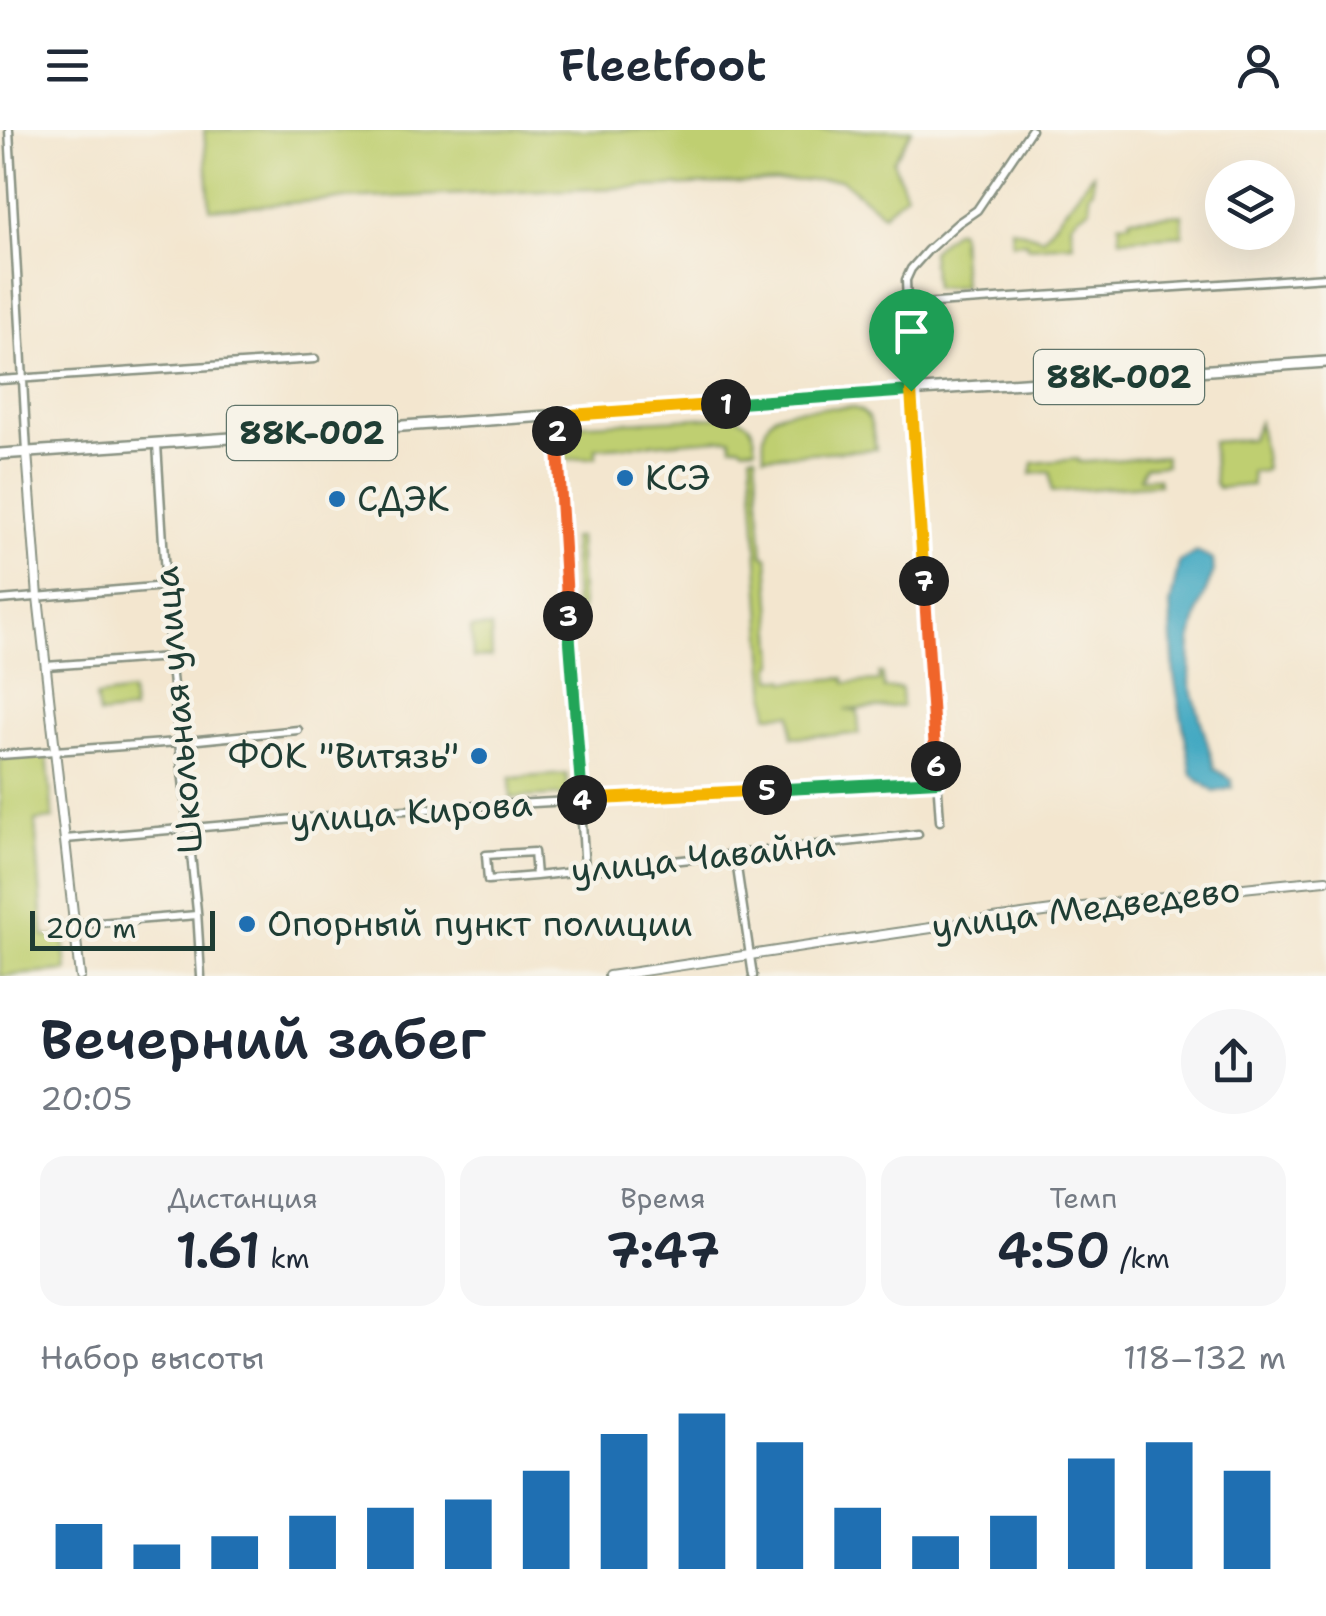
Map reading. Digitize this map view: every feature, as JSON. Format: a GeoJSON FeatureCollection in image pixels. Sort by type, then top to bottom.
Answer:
{"type":"FeatureCollection","features":[{"type":"Feature","properties":{"kind":"main road","name":"88К-002"},"geometry":{"type":"LineString","coordinates":[[0,454],[1326,362]]}},
{"type":"Feature","properties":{"kind":"street"},"geometry":{"type":"LineString","coordinates":[[9,130],[38,596],[80,976]]}},
{"type":"Feature","properties":{"kind":"street"},"geometry":{"type":"LineString","coordinates":[[940,821],[906,280],[958,223],[978,210],[1031,130]]}},
{"type":"Feature","properties":{"kind":"street"},"geometry":{"type":"LineString","coordinates":[[906,305],[1326,277]]}},
{"type":"Feature","properties":{"kind":"street"},"geometry":{"type":"LineString","coordinates":[[0,380],[315,360]]}},
{"type":"Feature","properties":{"kind":"street"},"geometry":{"type":"LineString","coordinates":[[556,416],[584,870]]}},
{"type":"Feature","properties":{"kind":"street","name":"Школьная улица"},"geometry":{"type":"LineString","coordinates":[[157,444],[170,657],[201,976]]}},
{"type":"Feature","properties":{"kind":"street"},"geometry":{"type":"LineString","coordinates":[[0,600],[166,586]]}},
{"type":"Feature","properties":{"kind":"street"},"geometry":{"type":"LineString","coordinates":[[46,666],[170,657]]}},
{"type":"Feature","properties":{"kind":"street"},"geometry":{"type":"LineString","coordinates":[[0,754],[298,730]]}},
{"type":"Feature","properties":{"kind":"street","name":"улица Кирова"},"geometry":{"type":"LineString","coordinates":[[65,839],[388,811],[938,781]]}},
{"type":"Feature","properties":{"kind":"street","name":"улица Чавайна"},"geometry":{"type":"LineString","coordinates":[[536,876],[534,852],[486,856],[488,880],[536,876],[918,834]]}},
{"type":"Feature","properties":{"kind":"street"},"geometry":{"type":"LineString","coordinates":[[735,854],[753,976]]}},
{"type":"Feature","properties":{"kind":"street","name":"улица Медведево"},"geometry":{"type":"LineString","coordinates":[[609,976],[998,917],[1326,880]]}},
{"type":"Feature","properties":{"kind":"street"},"geometry":{"type":"LineString","coordinates":[[74,925],[197,915]]}},
{"type":"Feature","properties":{"kind":"green space"},"geometry":{"type":"Polygon","coordinates":[[[204,130],[912,130],[893,161],[906,194],[883,214],[841,179],[341,199],[210,209],[204,130]]]}},
{"type":"Feature","properties":{"kind":"green space"},"geometry":{"type":"Polygon","coordinates":[[[1093,173],[1090,208],[1071,224],[1073,244],[1027,247],[1026,242],[1012,243],[1011,228],[1043,238],[1093,173]]]}},
{"type":"Feature","properties":{"kind":"green space"},"geometry":{"type":"Polygon","coordinates":[[[1182,214],[1183,235],[1120,239],[1119,223],[1130,222],[1130,218],[1182,214]]]}},
{"type":"Feature","properties":{"kind":"green space"},"geometry":{"type":"Polygon","coordinates":[[[954,230],[960,235],[963,286],[934,288],[931,251],[954,230]]]}},
{"type":"Feature","properties":{"kind":"green space"},"geometry":{"type":"Polygon","coordinates":[[[849,407],[867,416],[876,449],[764,456],[765,429],[774,416],[798,409],[849,407]]]}},
{"type":"Feature","properties":{"kind":"green space"},"geometry":{"type":"Polygon","coordinates":[[[736,416],[751,428],[756,447],[732,446],[731,438],[596,448],[596,457],[565,460],[563,431],[570,425],[736,416]]]}},
{"type":"Feature","properties":{"kind":"green space"},"geometry":{"type":"Polygon","coordinates":[[[1259,422],[1266,468],[1251,472],[1252,485],[1218,488],[1212,442],[1251,439],[1259,422]]]}},
{"type":"Feature","properties":{"kind":"green space"},"geometry":{"type":"Polygon","coordinates":[[[751,454],[756,454],[763,555],[768,558],[775,663],[772,679],[786,682],[844,678],[845,683],[879,681],[882,673],[884,689],[901,688],[902,706],[844,710],[858,711],[859,734],[792,737],[791,714],[768,715],[751,454]]]}},
{"type":"Feature","properties":{"kind":"green space"},"geometry":{"type":"Polygon","coordinates":[[[1165,456],[1166,465],[1145,467],[1140,478],[1158,478],[1159,484],[1052,492],[1050,472],[1031,474],[1033,463],[1165,456]]]}},
{"type":"Feature","properties":{"kind":"green space"},"geometry":{"type":"Polygon","coordinates":[[[578,537],[582,610],[575,611],[572,538],[578,537]]]}},
{"type":"Feature","properties":{"kind":"green space"},"geometry":{"type":"Polygon","coordinates":[[[491,627],[492,657],[473,658],[471,628],[491,627]]]}},
{"type":"Feature","properties":{"kind":"green space"},"geometry":{"type":"Polygon","coordinates":[[[131,692],[133,711],[99,715],[96,697],[131,692]]]}},
{"type":"Feature","properties":{"kind":"green space"},"geometry":{"type":"Polygon","coordinates":[[[47,754],[53,819],[35,821],[44,937],[64,936],[67,971],[0,976],[0,758],[47,754]]]}},
{"type":"Feature","properties":{"kind":"green space"},"geometry":{"type":"Polygon","coordinates":[[[567,774],[568,795],[511,798],[510,778],[567,774]]]}},
{"type":"Feature","properties":{"kind":"water"},"geometry":{"type":"Polygon","coordinates":[[[1197,552],[1213,560],[1214,571],[1191,641],[1190,683],[1215,769],[1232,780],[1232,788],[1214,792],[1192,775],[1174,676],[1170,606],[1179,562],[1197,552]]]}},
{"type":"Feature","properties":{"kind":"place","name":"КСЭ"},"geometry":{"type":"Point","coordinates":[625,478]}},
{"type":"Feature","properties":{"kind":"place","name":"СДЭК"},"geometry":{"type":"Point","coordinates":[337,499]}},
{"type":"Feature","properties":{"kind":"place","name":"ФОК \"Витязь\""},"geometry":{"type":"Point","coordinates":[479,756]}},
{"type":"Feature","properties":{"kind":"place","name":"Опорный пункт полиции"},"geometry":{"type":"Point","coordinates":[247,924]}},
{"type":"Feature","properties":{"kind":"route"},"geometry":{"type":"LineString","coordinates":[[911,391],[938,781],[582,800],[556,416],[911,391]]}}]}
